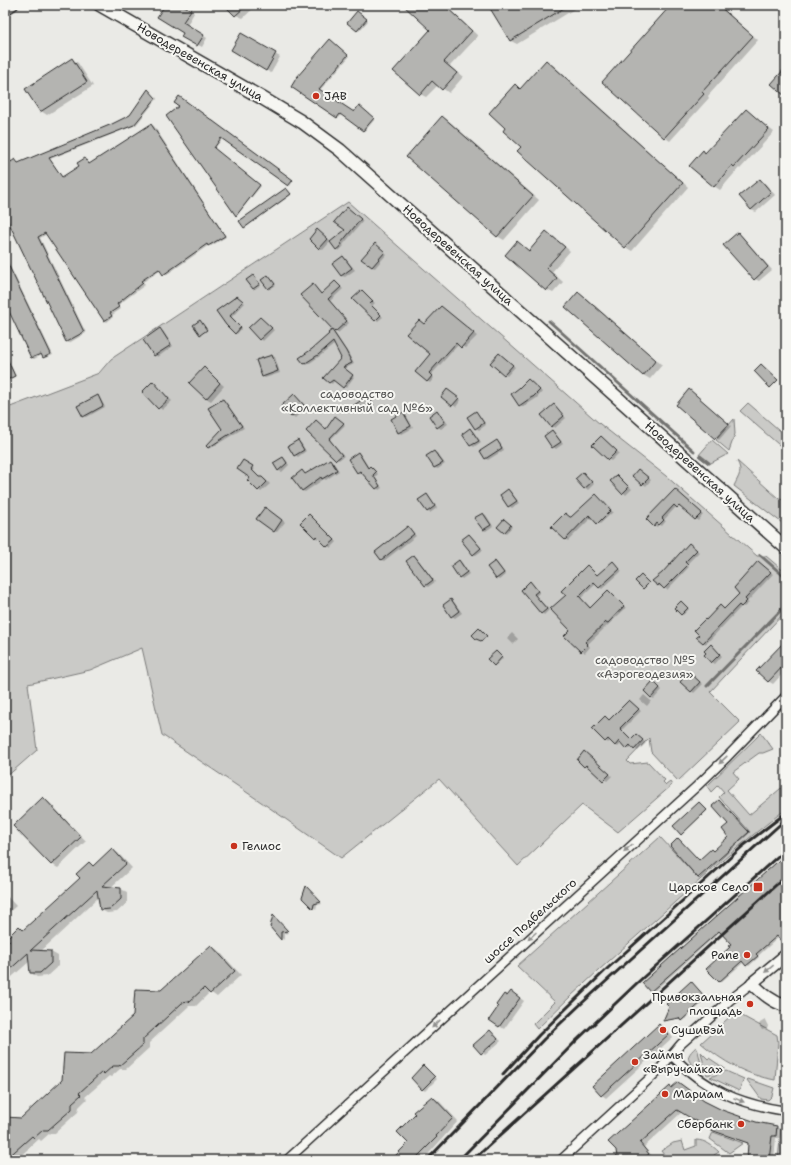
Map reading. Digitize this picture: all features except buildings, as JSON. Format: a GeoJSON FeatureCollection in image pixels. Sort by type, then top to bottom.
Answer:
{"type":"FeatureCollection","features":[{"type":"Feature","properties":{"kind":"main road","name":"Новодеревенская улица"},"geometry":{"type":"LineString","coordinates":[[100,5],[302,122],[340,150],[786,548]]}},
{"type":"Feature","properties":{"kind":"street"},"geometry":{"type":"LineString","coordinates":[[5,11],[14,5]]}},
{"type":"Feature","properties":{"kind":"street","name":"шоссе Подбельского"},"geometry":{"type":"LineString","coordinates":[[287,1160],[696,786],[751,733],[786,696]]}},
{"type":"Feature","properties":{"kind":"street"},"geometry":{"type":"LineString","coordinates":[[561,1160],[660,1070],[681,1044],[730,1000],[786,955]]}},
{"type":"Feature","properties":{"kind":"street"},"geometry":{"type":"LineString","coordinates":[[752,983],[762,993],[786,1006]]}},
{"type":"Feature","properties":{"kind":"street"},"geometry":{"type":"LineString","coordinates":[[672,1056],[691,1074],[718,1090],[754,1105],[786,1111]]}},
{"type":"Feature","properties":{"kind":"green space"},"geometry":{"type":"Polygon","coordinates":[[[348,202],[600,424],[666,476],[757,556],[766,556],[786,573],[786,611],[710,692],[740,722],[678,781],[651,752],[649,738],[627,761],[630,764],[648,762],[665,780],[663,782],[666,785],[670,782],[672,785],[618,832],[582,805],[518,866],[439,779],[341,858],[162,735],[142,648],[90,670],[28,684],[37,750],[5,778],[5,409],[99,373],[111,359],[348,202]]]}},
{"type":"Feature","properties":{"kind":"green space"},"geometry":{"type":"Polygon","coordinates":[[[748,403],[786,436],[786,451],[740,411],[748,403]]]}},
{"type":"Feature","properties":{"kind":"green space"},"geometry":{"type":"Polygon","coordinates":[[[734,419],[735,434],[729,451],[716,440],[734,419]]]}},
{"type":"Feature","properties":{"kind":"green space"},"geometry":{"type":"Polygon","coordinates":[[[712,440],[728,454],[709,464],[698,456],[712,440]]]}},
{"type":"Feature","properties":{"kind":"green space"},"geometry":{"type":"Polygon","coordinates":[[[737,461],[779,499],[785,500],[786,498],[786,526],[734,486],[740,471],[737,461]]]}},
{"type":"Feature","properties":{"kind":"green space"},"geometry":{"type":"Polygon","coordinates":[[[761,733],[773,749],[759,753],[733,772],[739,779],[727,790],[749,815],[786,784],[786,809],[694,885],[600,969],[537,1029],[533,1024],[555,1002],[517,966],[660,837],[699,879],[750,832],[719,797],[724,792],[718,785],[711,792],[707,786],[761,733]]]}},
{"type":"Feature","properties":{"kind":"green space"},"geometry":{"type":"Polygon","coordinates":[[[735,1012],[777,1035],[778,1042],[775,1080],[754,1075],[735,1067],[701,1043],[735,1012]]]}},
{"type":"Feature","properties":{"kind":"green space"},"geometry":{"type":"Polygon","coordinates":[[[696,1047],[703,1072],[692,1064],[688,1058],[696,1047]]]}},
{"type":"Feature","properties":{"kind":"green space"},"geometry":{"type":"Polygon","coordinates":[[[701,1052],[708,1059],[709,1058],[724,1069],[708,1075],[706,1074],[701,1052]]]}},
{"type":"Feature","properties":{"kind":"green space"},"geometry":{"type":"Polygon","coordinates":[[[726,1071],[744,1079],[739,1091],[710,1077],[726,1071]]]}},
{"type":"Feature","properties":{"kind":"green space"},"geometry":{"type":"Polygon","coordinates":[[[748,1079],[774,1088],[772,1096],[768,1100],[761,1099],[747,1080],[748,1079]]]}},
{"type":"Feature","properties":{"kind":"green space"},"geometry":{"type":"Polygon","coordinates":[[[781,1129],[786,1130],[784,1160],[778,1160],[781,1129]]]}},
{"type":"Feature","properties":{"kind":"green space"},"geometry":{"type":"Polygon","coordinates":[[[713,1132],[743,1143],[729,1153],[710,1139],[713,1132]]]}},
{"type":"Feature","properties":{"kind":"green space"},"geometry":{"type":"Polygon","coordinates":[[[696,1140],[706,1142],[717,1150],[719,1152],[714,1155],[717,1160],[668,1160],[661,1151],[673,1143],[682,1141],[685,1150],[696,1146],[696,1140]]]}},
{"type":"Feature","properties":{"kind":"waterway"},"geometry":{"type":"LineString","coordinates":[[549,321],[694,451]]}},
{"type":"Feature","properties":{"kind":"waterway"},"geometry":{"type":"LineString","coordinates":[[700,456],[709,463]]}},
{"type":"Feature","properties":{"kind":"waterway"},"geometry":{"type":"LineString","coordinates":[[760,555],[786,578]]}},
{"type":"Feature","properties":{"kind":"waterway"},"geometry":{"type":"LineString","coordinates":[[707,686],[786,605]]}},
{"type":"Feature","properties":{"kind":"railway"},"geometry":{"type":"LineString","coordinates":[[503,1074],[539,1035],[608,968],[743,846],[786,813]]}},
{"type":"Feature","properties":{"kind":"railway"},"geometry":{"type":"LineString","coordinates":[[427,1160],[544,1039],[786,819]]}},
{"type":"Feature","properties":{"kind":"railway"},"geometry":{"type":"LineString","coordinates":[[459,1160],[577,1040],[637,983],[786,849]]}},
{"type":"Feature","properties":{"kind":"railway"},"geometry":{"type":"LineString","coordinates":[[473,1160],[786,876]]}},
{"type":"Feature","properties":{"kind":"place","name":"JAB"},"geometry":{"type":"Point","coordinates":[316,96]}},
{"type":"Feature","properties":{"kind":"place","name":"Гелиос"},"geometry":{"type":"Point","coordinates":[234,846]}},
{"type":"Feature","properties":{"kind":"place","name":"Царское Село"},"geometry":{"type":"Point","coordinates":[758,887]}},
{"type":"Feature","properties":{"kind":"place","name":"Pane"},"geometry":{"type":"Point","coordinates":[747,955]}},
{"type":"Feature","properties":{"kind":"place","name":"Привокзальная площадь"},"geometry":{"type":"Point","coordinates":[750,1004]}},
{"type":"Feature","properties":{"kind":"place","name":"СушиВэй"},"geometry":{"type":"Point","coordinates":[663,1030]}},
{"type":"Feature","properties":{"kind":"place","name":"Займы «Выручайка»"},"geometry":{"type":"Point","coordinates":[635,1062]}},
{"type":"Feature","properties":{"kind":"place","name":"Мариам"},"geometry":{"type":"Point","coordinates":[665,1094]}},
{"type":"Feature","properties":{"kind":"place","name":"Сбербанк"},"geometry":{"type":"Point","coordinates":[741,1124]}},
{"type":"Feature","properties":{"kind":"park label","name":"садоводство «Коллективный сад №6»"},"geometry":{"type":"Point","coordinates":[357,401]}},
{"type":"Feature","properties":{"kind":"park label","name":"садоводство №5 «Аэрогеодезия»"},"geometry":{"type":"Point","coordinates":[645,667]}}]}
